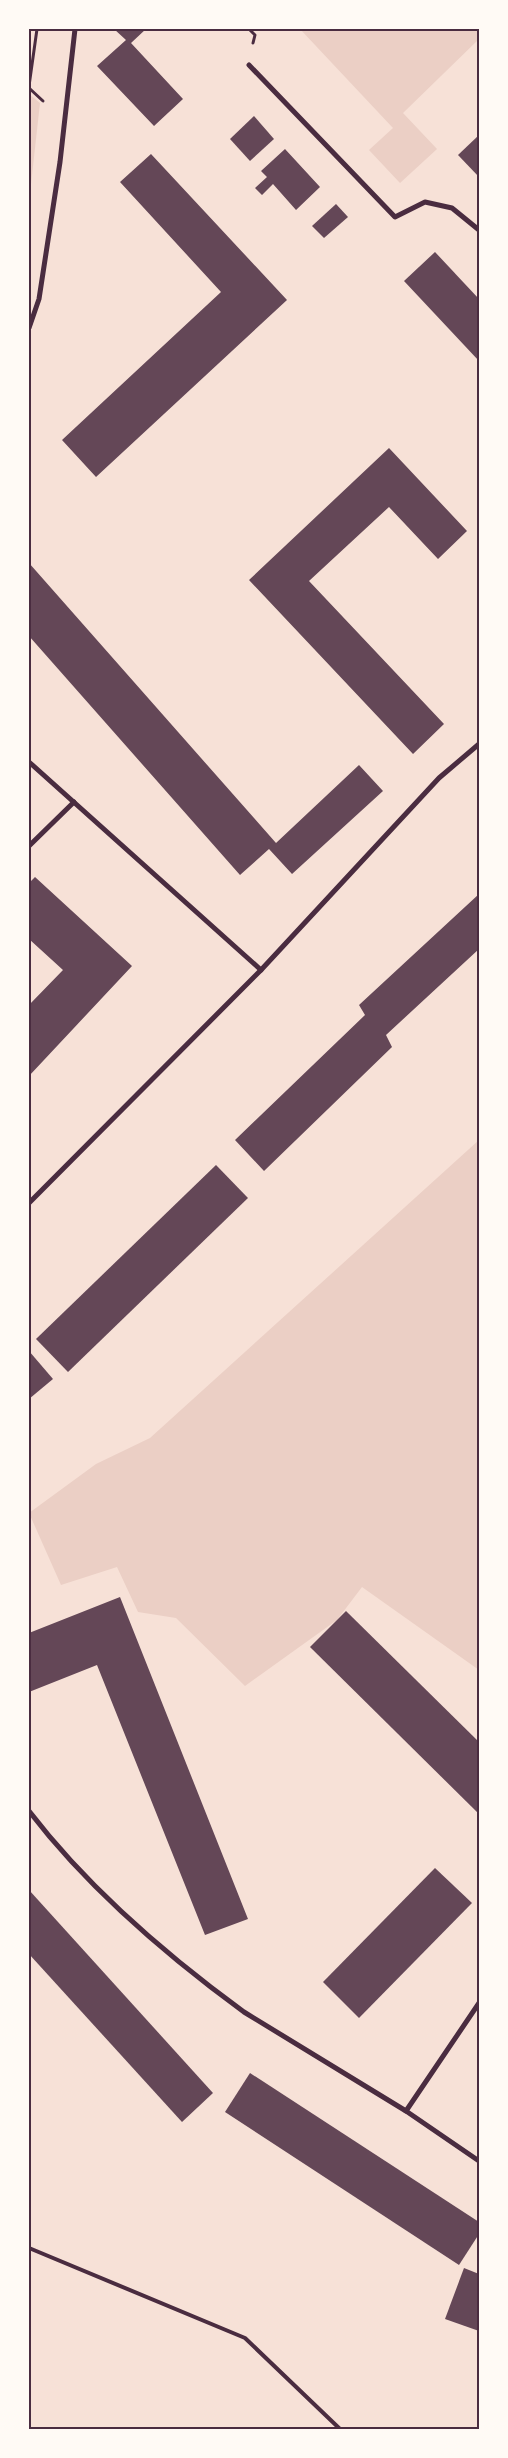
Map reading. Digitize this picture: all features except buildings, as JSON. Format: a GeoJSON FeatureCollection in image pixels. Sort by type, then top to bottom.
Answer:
{"type":"FeatureCollection","features":[{"type":"Feature","properties":{"kind":"street"},"geometry":{"type":"LineString","coordinates":[[29,328],[39,299],[60,162],[75,29]]}},
{"type":"Feature","properties":{"kind":"street"},"geometry":{"type":"LineString","coordinates":[[249,65],[395,217],[425,202],[452,208],[479,230]]}},
{"type":"Feature","properties":{"kind":"street"},"geometry":{"type":"LineString","coordinates":[[29,1203],[262,970],[439,778],[479,744]]}},
{"type":"Feature","properties":{"kind":"street"},"geometry":{"type":"LineString","coordinates":[[29,762],[262,970]]}},
{"type":"Feature","properties":{"kind":"street"},"geometry":{"type":"LineString","coordinates":[[29,846],[74,802]]}},
{"type":"Feature","properties":{"kind":"street"},"geometry":{"type":"LineString","coordinates":[[29,1811],[48,1836],[83,1873],[135,1922],[221,1995],[244,2012],[406,2111],[479,2160]]}},
{"type":"Feature","properties":{"kind":"street"},"geometry":{"type":"LineString","coordinates":[[406,2111],[479,2003]]}},
{"type":"Feature","properties":{"kind":"lane"},"geometry":{"type":"LineString","coordinates":[[29,2248],[245,2338],[289,2378],[340,2429]]}},
{"type":"Feature","properties":{"kind":"path"},"geometry":{"type":"LineString","coordinates":[[29,86],[37,29]]}},
{"type":"Feature","properties":{"kind":"shaded area"},"geometry":{"type":"Polygon","coordinates":[[[300,29],[479,29],[479,39],[403,113],[437,149],[400,183],[369,150],[393,128],[300,29]]]}},
{"type":"Feature","properties":{"kind":"shaded area"},"geometry":{"type":"Polygon","coordinates":[[[29,94],[40,103],[30,193],[29,191],[29,94]]]}},
{"type":"Feature","properties":{"kind":"shaded area"},"geometry":{"type":"Polygon","coordinates":[[[479,1140],[479,1670],[362,1587],[337,1620],[245,1686],[176,1618],[138,1612],[117,1567],[61,1585],[29,1513],[96,1464],[150,1438],[479,1140]]]}}]}
